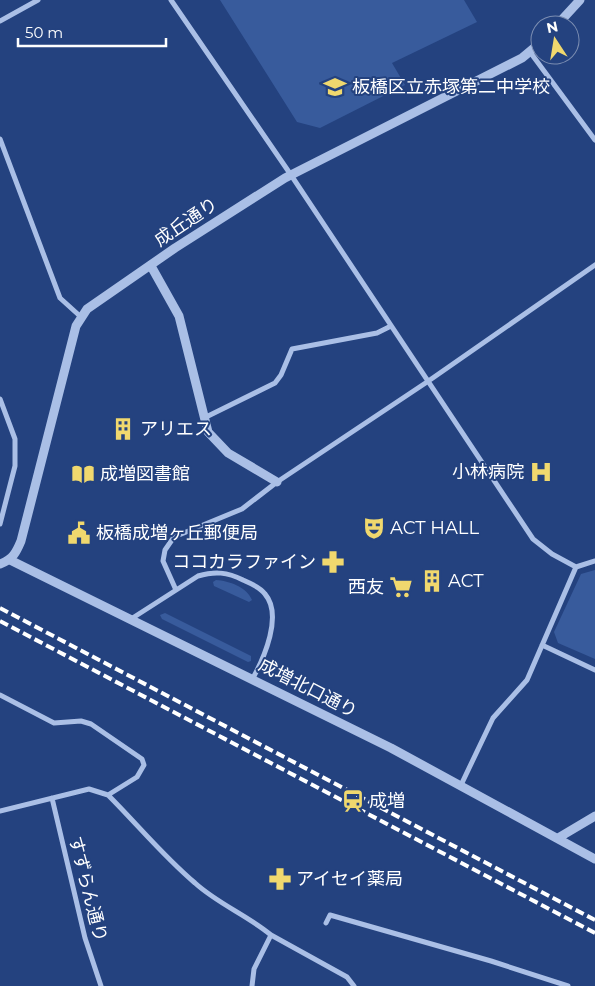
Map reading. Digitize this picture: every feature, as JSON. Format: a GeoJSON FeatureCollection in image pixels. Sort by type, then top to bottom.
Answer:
{"type":"FeatureCollection","features":[{"type":"Feature","properties":{"kind":"street"},"geometry":{"type":"LineString","coordinates":[[0,21],[38,0]]}},
{"type":"Feature","properties":{"kind":"street"},"geometry":{"type":"LineString","coordinates":[[171,0],[291,175],[533,539],[552,554],[576,567],[595,561]]}},
{"type":"Feature","properties":{"kind":"street"},"geometry":{"type":"LineString","coordinates":[[566,15],[580,0]]}},
{"type":"Feature","properties":{"kind":"street","name":"成丘通り"},"geometry":{"type":"LineString","coordinates":[[80,317],[87,309],[175,248],[291,175],[530,52]]}},
{"type":"Feature","properties":{"kind":"street"},"geometry":{"type":"LineString","coordinates":[[540,65],[595,140]]}},
{"type":"Feature","properties":{"kind":"street"},"geometry":{"type":"LineString","coordinates":[[0,140],[60,298],[80,317],[20,541],[15,555],[10,560],[0,564]]}},
{"type":"Feature","properties":{"kind":"street"},"geometry":{"type":"LineString","coordinates":[[176,590],[163,561],[165,550],[170,541],[178,534],[242,509],[277,482],[428,382],[595,265]]}},
{"type":"Feature","properties":{"kind":"street"},"geometry":{"type":"LineString","coordinates":[[151,266],[179,316],[208,432],[228,453],[277,482]]}},
{"type":"Feature","properties":{"kind":"street"},"geometry":{"type":"LineString","coordinates":[[204,419],[275,383],[281,375],[292,349],[377,332],[391,326]]}},
{"type":"Feature","properties":{"kind":"street"},"geometry":{"type":"LineString","coordinates":[[0,399],[15,439],[15,466],[0,524]]}},
{"type":"Feature","properties":{"kind":"street","name":"成増北口通り"},"geometry":{"type":"LineString","coordinates":[[10,560],[253,678],[461,785],[595,859]]}},
{"type":"Feature","properties":{"kind":"street"},"geometry":{"type":"LineString","coordinates":[[461,785],[487,727],[499,709],[524,685],[576,567]]}},
{"type":"Feature","properties":{"kind":"street"},"geometry":{"type":"LineString","coordinates":[[131,619],[198,576],[214,572],[231,574],[265,593],[270,605],[272,620],[260,664],[253,678]]}},
{"type":"Feature","properties":{"kind":"street"},"geometry":{"type":"LineString","coordinates":[[542,645],[595,670]]}},
{"type":"Feature","properties":{"kind":"street"},"geometry":{"type":"LineString","coordinates":[[0,695],[54,723],[81,721],[91,724],[142,759],[144,765],[137,777],[108,795]]}},
{"type":"Feature","properties":{"kind":"street"},"geometry":{"type":"LineString","coordinates":[[0,810],[89,789],[108,795],[193,882],[215,900],[257,923],[271,935],[347,977],[354,986]]}},
{"type":"Feature","properties":{"kind":"street","name":"すずらん通り"},"geometry":{"type":"LineString","coordinates":[[52,798],[85,938],[101,986]]}},
{"type":"Feature","properties":{"kind":"street"},"geometry":{"type":"LineString","coordinates":[[558,838],[595,816]]}},
{"type":"Feature","properties":{"kind":"street"},"geometry":{"type":"LineString","coordinates":[[326,923],[330,915],[491,961],[565,986]]}},
{"type":"Feature","properties":{"kind":"street"},"geometry":{"type":"LineString","coordinates":[[252,986],[254,969],[271,935]]}},
{"type":"Feature","properties":{"kind":"shaded area","name":"板橋区立赤塚第二中学校"},"geometry":{"type":"Polygon","coordinates":[[[220,0],[464,0],[477,22],[392,63],[405,85],[320,128],[297,122],[220,0]]]}},
{"type":"Feature","properties":{"kind":"shaded area"},"geometry":{"type":"Polygon","coordinates":[[[595,570],[595,659],[558,643],[554,632],[581,574],[595,570]]]}},
{"type":"Feature","properties":{"kind":"shaded area"},"geometry":{"type":"Polygon","coordinates":[[[216,580],[242,588],[250,595],[252,600],[249,602],[214,586],[213,582],[216,580]]]}},
{"type":"Feature","properties":{"kind":"shaded area"},"geometry":{"type":"Polygon","coordinates":[[[165,613],[251,656],[251,661],[248,662],[162,619],[160,615],[165,613]]]}},
{"type":"Feature","properties":{"kind":"railway"},"geometry":{"type":"LineString","coordinates":[[0,608],[595,920]]}},
{"type":"Feature","properties":{"kind":"railway"},"geometry":{"type":"LineString","coordinates":[[0,621],[595,933]]}},
{"type":"Feature","properties":{"kind":"place","name":"板橋区立赤塚第二中学校"},"geometry":{"type":"Point","coordinates":[335,87]}},
{"type":"Feature","properties":{"kind":"place","name":"アリエス"},"geometry":{"type":"Point","coordinates":[123,429]}},
{"type":"Feature","properties":{"kind":"place","name":"小林病院"},"geometry":{"type":"Point","coordinates":[541,472]}},
{"type":"Feature","properties":{"kind":"place","name":"成増図書館"},"geometry":{"type":"Point","coordinates":[83,474]}},
{"type":"Feature","properties":{"kind":"place","name":"ACT HALL"},"geometry":{"type":"Point","coordinates":[374,528]}},
{"type":"Feature","properties":{"kind":"place","name":"板橋成増ヶ丘郵便局"},"geometry":{"type":"Point","coordinates":[79,533]}},
{"type":"Feature","properties":{"kind":"place","name":"ココカラファイン"},"geometry":{"type":"Point","coordinates":[333,562]}},
{"type":"Feature","properties":{"kind":"place","name":"ACT"},"geometry":{"type":"Point","coordinates":[432,581]}},
{"type":"Feature","properties":{"kind":"place","name":"西友"},"geometry":{"type":"Point","coordinates":[401,587]}},
{"type":"Feature","properties":{"kind":"place","name":"成増"},"geometry":{"type":"Point","coordinates":[353,801]}},
{"type":"Feature","properties":{"kind":"place","name":"アイセイ薬局"},"geometry":{"type":"Point","coordinates":[280,879]}}]}
